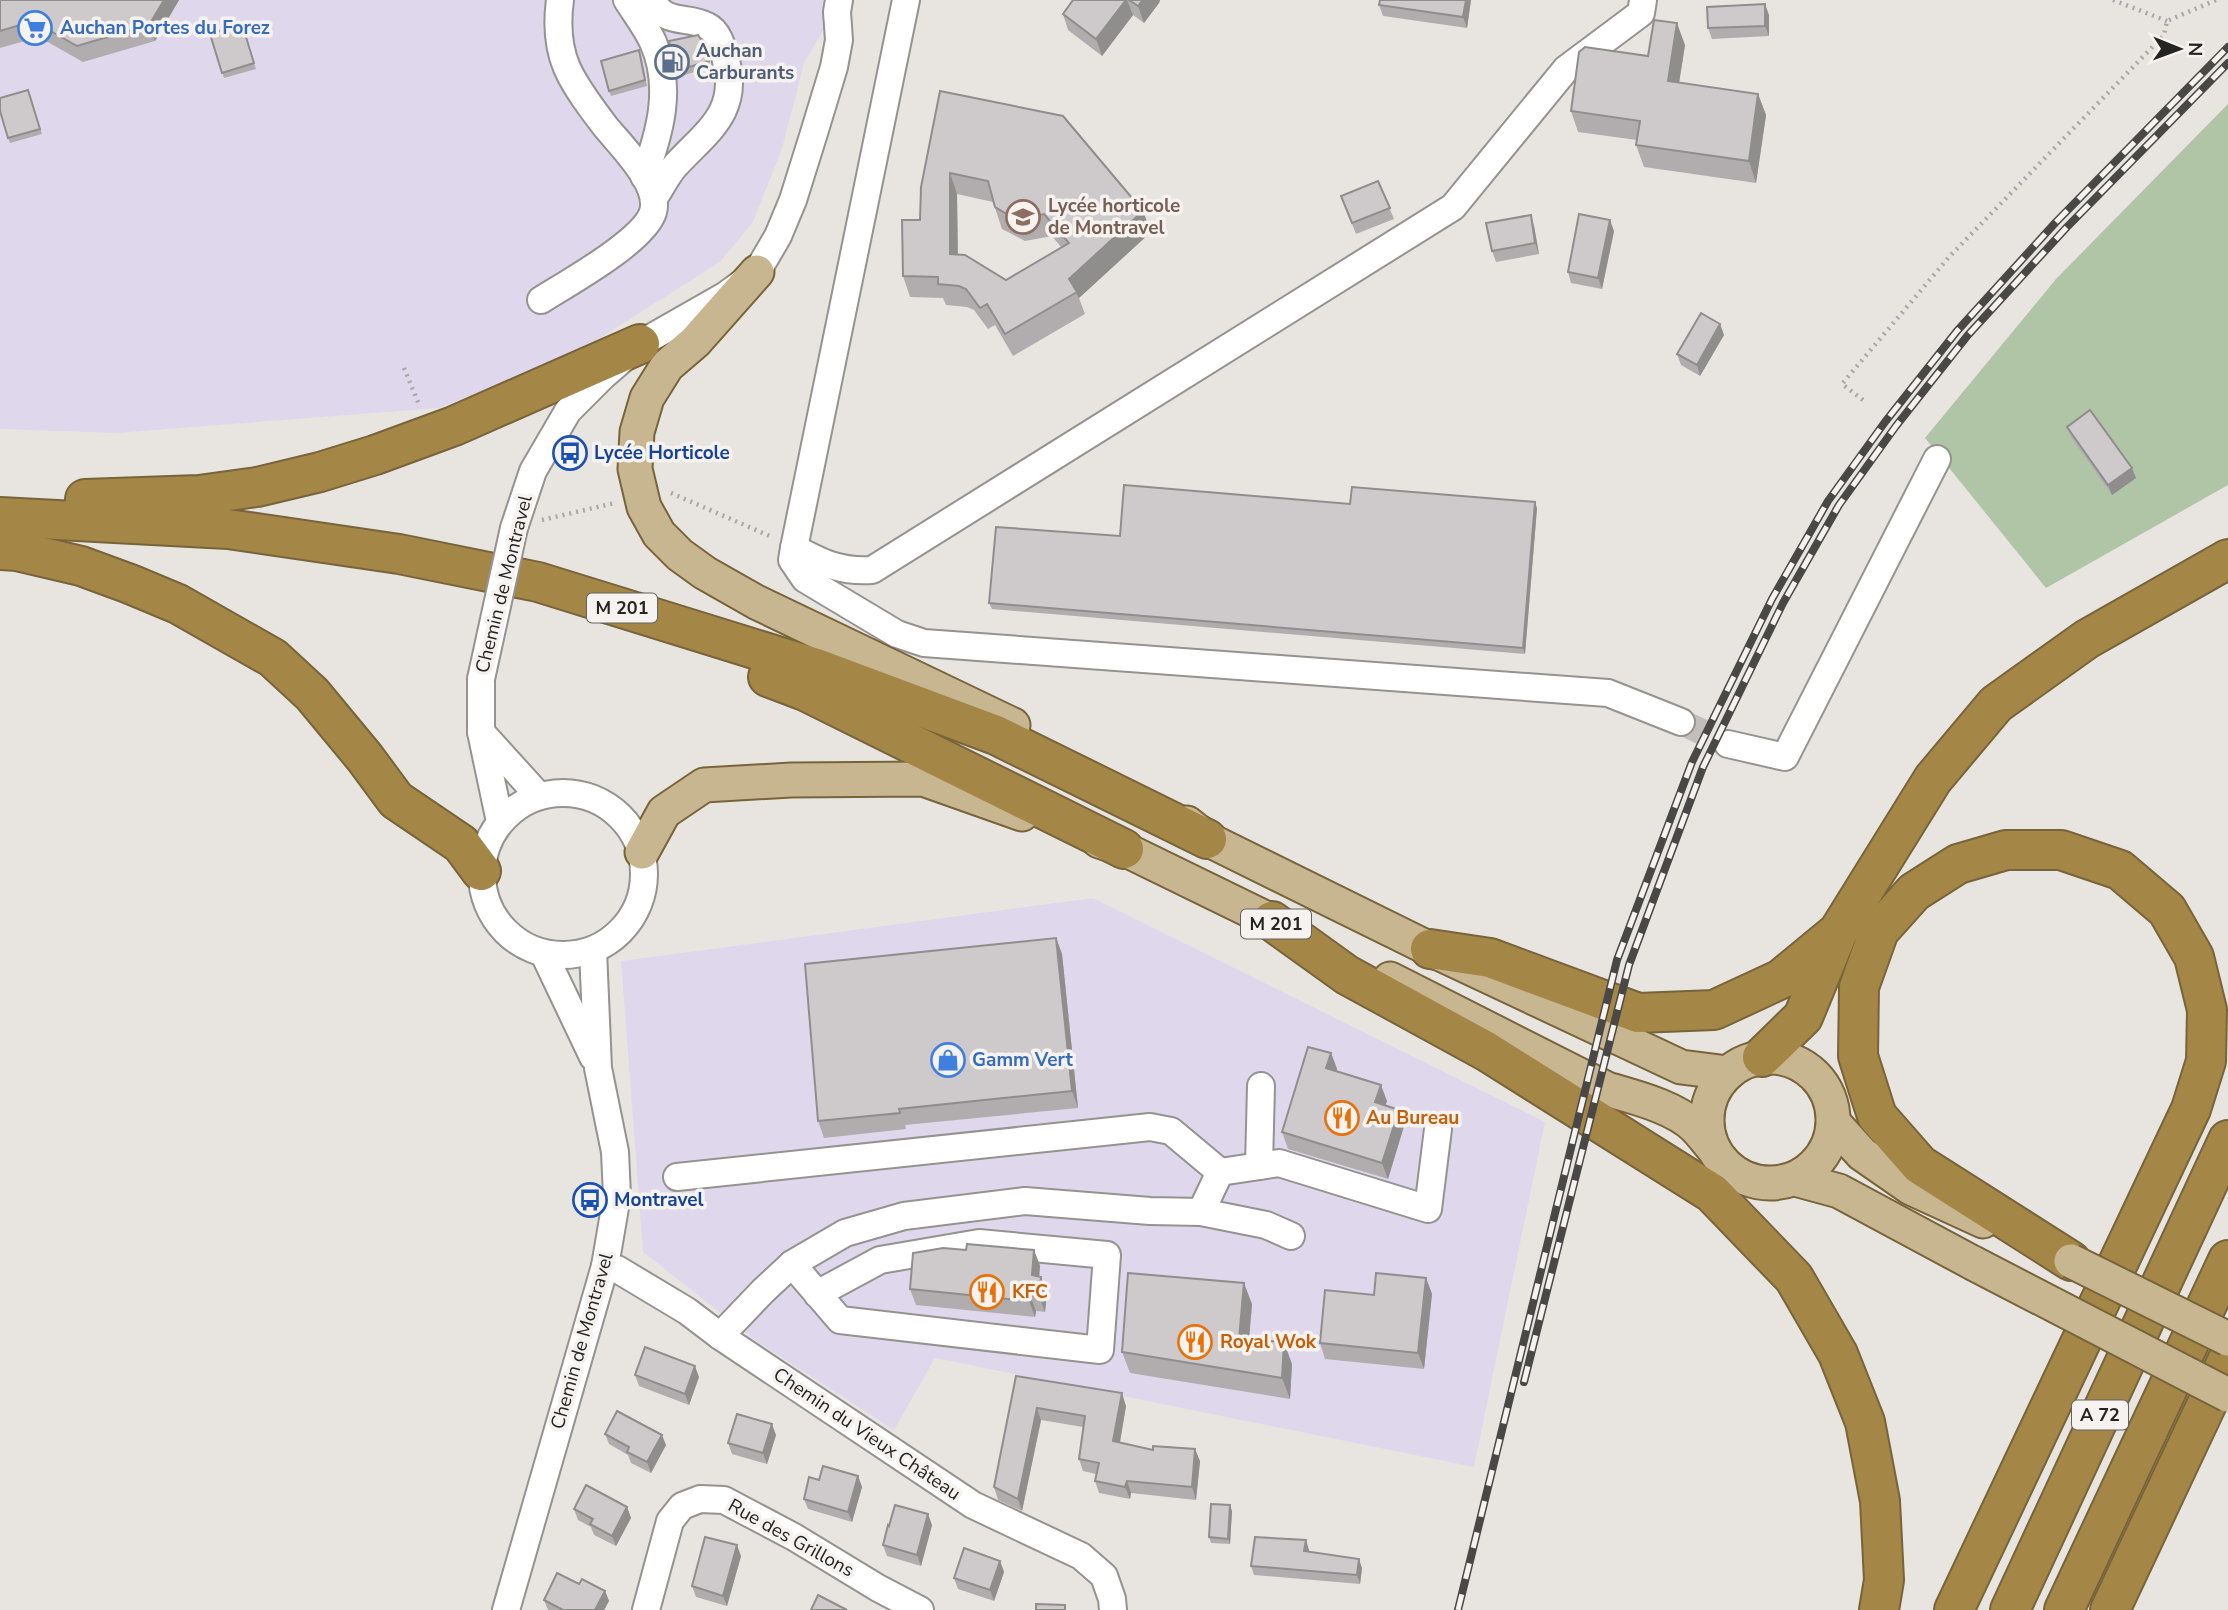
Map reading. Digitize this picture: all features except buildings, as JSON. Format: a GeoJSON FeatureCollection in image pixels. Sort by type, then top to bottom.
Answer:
{"type":"FeatureCollection","features":[{"type":"Feature","properties":{"kind":"highway"},"geometry":{"type":"LineString","coordinates":[[0,502],[199,495],[257,487],[320,472],[454,426],[640,344]]}},
{"type":"Feature","properties":{"kind":"highway","name":"M 201"},"geometry":{"type":"LineString","coordinates":[[0,517],[229,529],[399,554],[538,582],[819,669],[996,735],[1207,839]]}},
{"type":"Feature","properties":{"kind":"highway","name":"M 201"},"geometry":{"type":"LineString","coordinates":[[0,531],[232,546],[525,594],[680,643],[805,691],[1124,849]]}},
{"type":"Feature","properties":{"kind":"highway"},"geometry":{"type":"LineString","coordinates":[[0,550],[17,551],[81,566],[130,583],[177,604],[272,658],[312,694],[396,800],[461,844],[481,872]]}},
{"type":"Feature","properties":{"kind":"highway"},"geometry":{"type":"LineString","coordinates":[[1762,1057],[1803,1017],[1838,932],[1933,779],[1996,704],[2087,639],[2228,559]]}},
{"type":"Feature","properties":{"kind":"highway"},"geometry":{"type":"LineString","coordinates":[[1954,1610],[2191,1109],[2206,1061],[2207,1010],[2194,957],[2167,910],[2120,870],[2062,850],[2006,850],[1958,864],[1914,891],[1879,931],[1859,986],[1858,1056],[1877,1116],[1920,1165],[2071,1261]]}},
{"type":"Feature","properties":{"kind":"highway"},"geometry":{"type":"LineString","coordinates":[[1272,921],[1347,975],[1486,1051],[1712,1193],[1794,1278],[1838,1354],[1865,1422],[1880,1501],[1884,1580],[1879,1610]]}},
{"type":"Feature","properties":{"kind":"highway"},"geometry":{"type":"LineString","coordinates":[[1430,948],[1490,958],[1638,1013],[1714,1010],[1781,979],[1838,932]]}},
{"type":"Feature","properties":{"kind":"highway","name":"A 72"},"geometry":{"type":"LineString","coordinates":[[2010,1610],[2228,1140]]}},
{"type":"Feature","properties":{"kind":"highway","name":"A 72"},"geometry":{"type":"LineString","coordinates":[[2064,1610],[2228,1260]]}},
{"type":"Feature","properties":{"kind":"highway"},"geometry":{"type":"LineString","coordinates":[[2110,1610],[2228,1359]]}},
{"type":"Feature","properties":{"kind":"main road"},"geometry":{"type":"LineString","coordinates":[[757,272],[695,342],[667,366],[647,398],[638,432],[635,469],[644,507],[659,534],[680,555],[705,573],[756,602],[1148,790],[1207,839]]}},
{"type":"Feature","properties":{"kind":"main road"},"geometry":{"type":"LineString","coordinates":[[642,852],[664,812],[704,785],[831,779],[923,779],[1124,849]]}},
{"type":"Feature","properties":{"kind":"main road","name":"M 201"},"geometry":{"type":"LineString","coordinates":[[1207,839],[1681,1067],[1728,1073]]}},
{"type":"Feature","properties":{"kind":"main road","name":"M 201"},"geometry":{"type":"LineString","coordinates":[[1124,849],[1608,1089],[1642,1099],[1675,1114],[1693,1125],[1713,1148]]}},
{"type":"Feature","properties":{"kind":"main road"},"geometry":{"type":"LineString","coordinates":[[1762,1057],[1779,1057],[1800,1064],[1815,1074],[1828,1093],[1834,1123],[1831,1140],[1821,1159],[1794,1179],[1781,1183],[1759,1183],[1745,1179],[1726,1167],[1713,1148],[1707,1126],[1709,1104],[1714,1090],[1728,1073],[1741,1063],[1762,1057]]}},
{"type":"Feature","properties":{"kind":"main road"},"geometry":{"type":"LineString","coordinates":[[1834,1123],[1862,1154],[1911,1188],[2071,1261],[2228,1339]]}},
{"type":"Feature","properties":{"kind":"main road"},"geometry":{"type":"LineString","coordinates":[[1794,1179],[1839,1191],[2228,1395]]}},
{"type":"Feature","properties":{"kind":"street"},"geometry":{"type":"LineString","coordinates":[[541,300],[633,238],[653,212],[649,187],[662,117],[662,70],[647,30],[627,0]]}},
{"type":"Feature","properties":{"kind":"street"},"geometry":{"type":"LineString","coordinates":[[649,187],[674,168],[719,121],[729,93],[729,71],[723,47],[713,29],[698,21],[666,16],[655,7],[652,0]]}},
{"type":"Feature","properties":{"kind":"street"},"geometry":{"type":"LineString","coordinates":[[906,0],[794,548],[792,561],[805,579],[897,634],[924,643],[1608,693],[1681,722]]}},
{"type":"Feature","properties":{"kind":"street"},"geometry":{"type":"LineString","coordinates":[[794,548],[830,566],[853,572],[873,570],[1453,207],[1566,69],[1641,13],[1643,0]]}},
{"type":"Feature","properties":{"kind":"street","name":"Chemin de Montravel"},"geometry":{"type":"LineString","coordinates":[[500,822],[481,732],[481,679],[514,528],[533,471],[568,411],[602,377],[640,344],[726,295],[757,272],[778,236],[793,200],[834,67],[839,40],[835,4]]}},
{"type":"Feature","properties":{"kind":"street"},"geometry":{"type":"LineString","coordinates":[[563,5],[559,40],[567,68],[649,187]]}},
{"type":"Feature","properties":{"kind":"street"},"geometry":{"type":"LineString","coordinates":[[1728,744],[1785,757],[1937,460]]}},
{"type":"Feature","properties":{"kind":"street"},"geometry":{"type":"LineString","coordinates":[[481,732],[539,796]]}},
{"type":"Feature","properties":{"kind":"street"},"geometry":{"type":"LineString","coordinates":[[565,792],[591,797],[613,809],[631,828],[642,852],[645,876],[641,900],[630,921],[614,938],[593,950],[569,956],[544,954],[519,943],[498,924],[485,899],[481,872],[486,845],[500,822],[517,806],[539,796],[565,792]]}},
{"type":"Feature","properties":{"kind":"street","name":"Chemin de Montravel"},"geometry":{"type":"LineString","coordinates":[[506,1610],[605,1266],[617,1196],[615,1152],[598,1068],[593,950]]}},
{"type":"Feature","properties":{"kind":"street","name":"Chemin de Montravel"},"geometry":{"type":"LineString","coordinates":[[544,954],[598,1068]]}},
{"type":"Feature","properties":{"kind":"street"},"geometry":{"type":"LineString","coordinates":[[1259,1166],[1261,1087]]}},
{"type":"Feature","properties":{"kind":"street"},"geometry":{"type":"LineString","coordinates":[[677,1177],[1150,1127],[1171,1131],[1220,1171],[1279,1163],[1428,1209],[1438,1129]]}},
{"type":"Feature","properties":{"kind":"street"},"geometry":{"type":"LineString","coordinates":[[1201,1212],[1220,1171]]}},
{"type":"Feature","properties":{"kind":"street"},"geometry":{"type":"LineString","coordinates":[[720,1336],[792,1264],[845,1233],[904,1216],[1026,1201],[1150,1211],[1201,1212],[1266,1225],[1291,1236]]}},
{"type":"Feature","properties":{"kind":"street"},"geometry":{"type":"LineString","coordinates":[[792,1264],[817,1294],[840,1321],[1100,1350],[1107,1255],[979,1243],[880,1259],[817,1294]]}},
{"type":"Feature","properties":{"kind":"street","name":"Chemin du Vieux Château"},"geometry":{"type":"LineString","coordinates":[[605,1266],[617,1269],[687,1311],[720,1336],[973,1505],[1081,1556],[1104,1576],[1113,1610]]}},
{"type":"Feature","properties":{"kind":"street","name":"Rue des Grillons"},"geometry":{"type":"LineString","coordinates":[[646,1610],[670,1521],[682,1506],[700,1499],[724,1500],[920,1610]]}},
{"type":"Feature","properties":{"kind":"path"},"geometry":{"type":"LineString","coordinates":[[2113,0],[2167,21],[2217,0]]}},
{"type":"Feature","properties":{"kind":"path"},"geometry":{"type":"LineString","coordinates":[[1863,400],[1842,384],[1949,257],[2164,35],[2167,21]]}},
{"type":"Feature","properties":{"kind":"path"},"geometry":{"type":"LineString","coordinates":[[404,368],[423,416]]}},
{"type":"Feature","properties":{"kind":"shaded area"},"geometry":{"type":"Polygon","coordinates":[[[0,0],[841,0],[804,63],[782,149],[753,222],[720,262],[578,352],[439,408],[116,433],[0,429],[0,0]]]}},
{"type":"Feature","properties":{"kind":"shaded area"},"geometry":{"type":"Polygon","coordinates":[[[1093,898],[1545,1122],[1474,1467],[935,1358],[894,1430],[756,1341],[643,1252],[621,961],[1093,898]]]}},
{"type":"Feature","properties":{"kind":"green space"},"geometry":{"type":"Polygon","coordinates":[[[2228,104],[2228,485],[2046,588],[1925,438],[2056,279],[2228,104]]]}},
{"type":"Feature","properties":{"kind":"tunnel"},"geometry":{"type":"LineString","coordinates":[[1681,722],[1728,744]]}},
{"type":"Feature","properties":{"kind":"railway"},"geometry":{"type":"LineString","coordinates":[[1458,1610],[1617,960],[1692,762],[1772,599],[1828,501],[1885,422],[1957,331],[2056,222],[2228,47]]}},
{"type":"Feature","properties":{"kind":"railway"},"geometry":{"type":"LineString","coordinates":[[1524,1382],[1629,965],[1703,767],[1783,603],[1839,505],[1896,426],[1968,335],[2067,227],[2228,63]]}},
{"type":"Feature","properties":{"kind":"place","name":"Auchan Portes du Forez"},"geometry":{"type":"Point","coordinates":[35,28]}},
{"type":"Feature","properties":{"kind":"place","name":"Auchan Carburants"},"geometry":{"type":"Point","coordinates":[672,62]}},
{"type":"Feature","properties":{"kind":"place","name":"Lycée horticole de Montravel"},"geometry":{"type":"Point","coordinates":[1023,217]}},
{"type":"Feature","properties":{"kind":"place","name":"Lycée Horticole"},"geometry":{"type":"Point","coordinates":[570,453]}},
{"type":"Feature","properties":{"kind":"place","name":"Gamm Vert"},"geometry":{"type":"Point","coordinates":[948,1060]}},
{"type":"Feature","properties":{"kind":"place","name":"Au Bureau"},"geometry":{"type":"Point","coordinates":[1342,1118]}},
{"type":"Feature","properties":{"kind":"place","name":"Montravel"},"geometry":{"type":"Point","coordinates":[590,1200]}},
{"type":"Feature","properties":{"kind":"place","name":"KFC"},"geometry":{"type":"Point","coordinates":[987,1292]}},
{"type":"Feature","properties":{"kind":"place","name":"Royal Wok"},"geometry":{"type":"Point","coordinates":[1195,1342]}}]}
